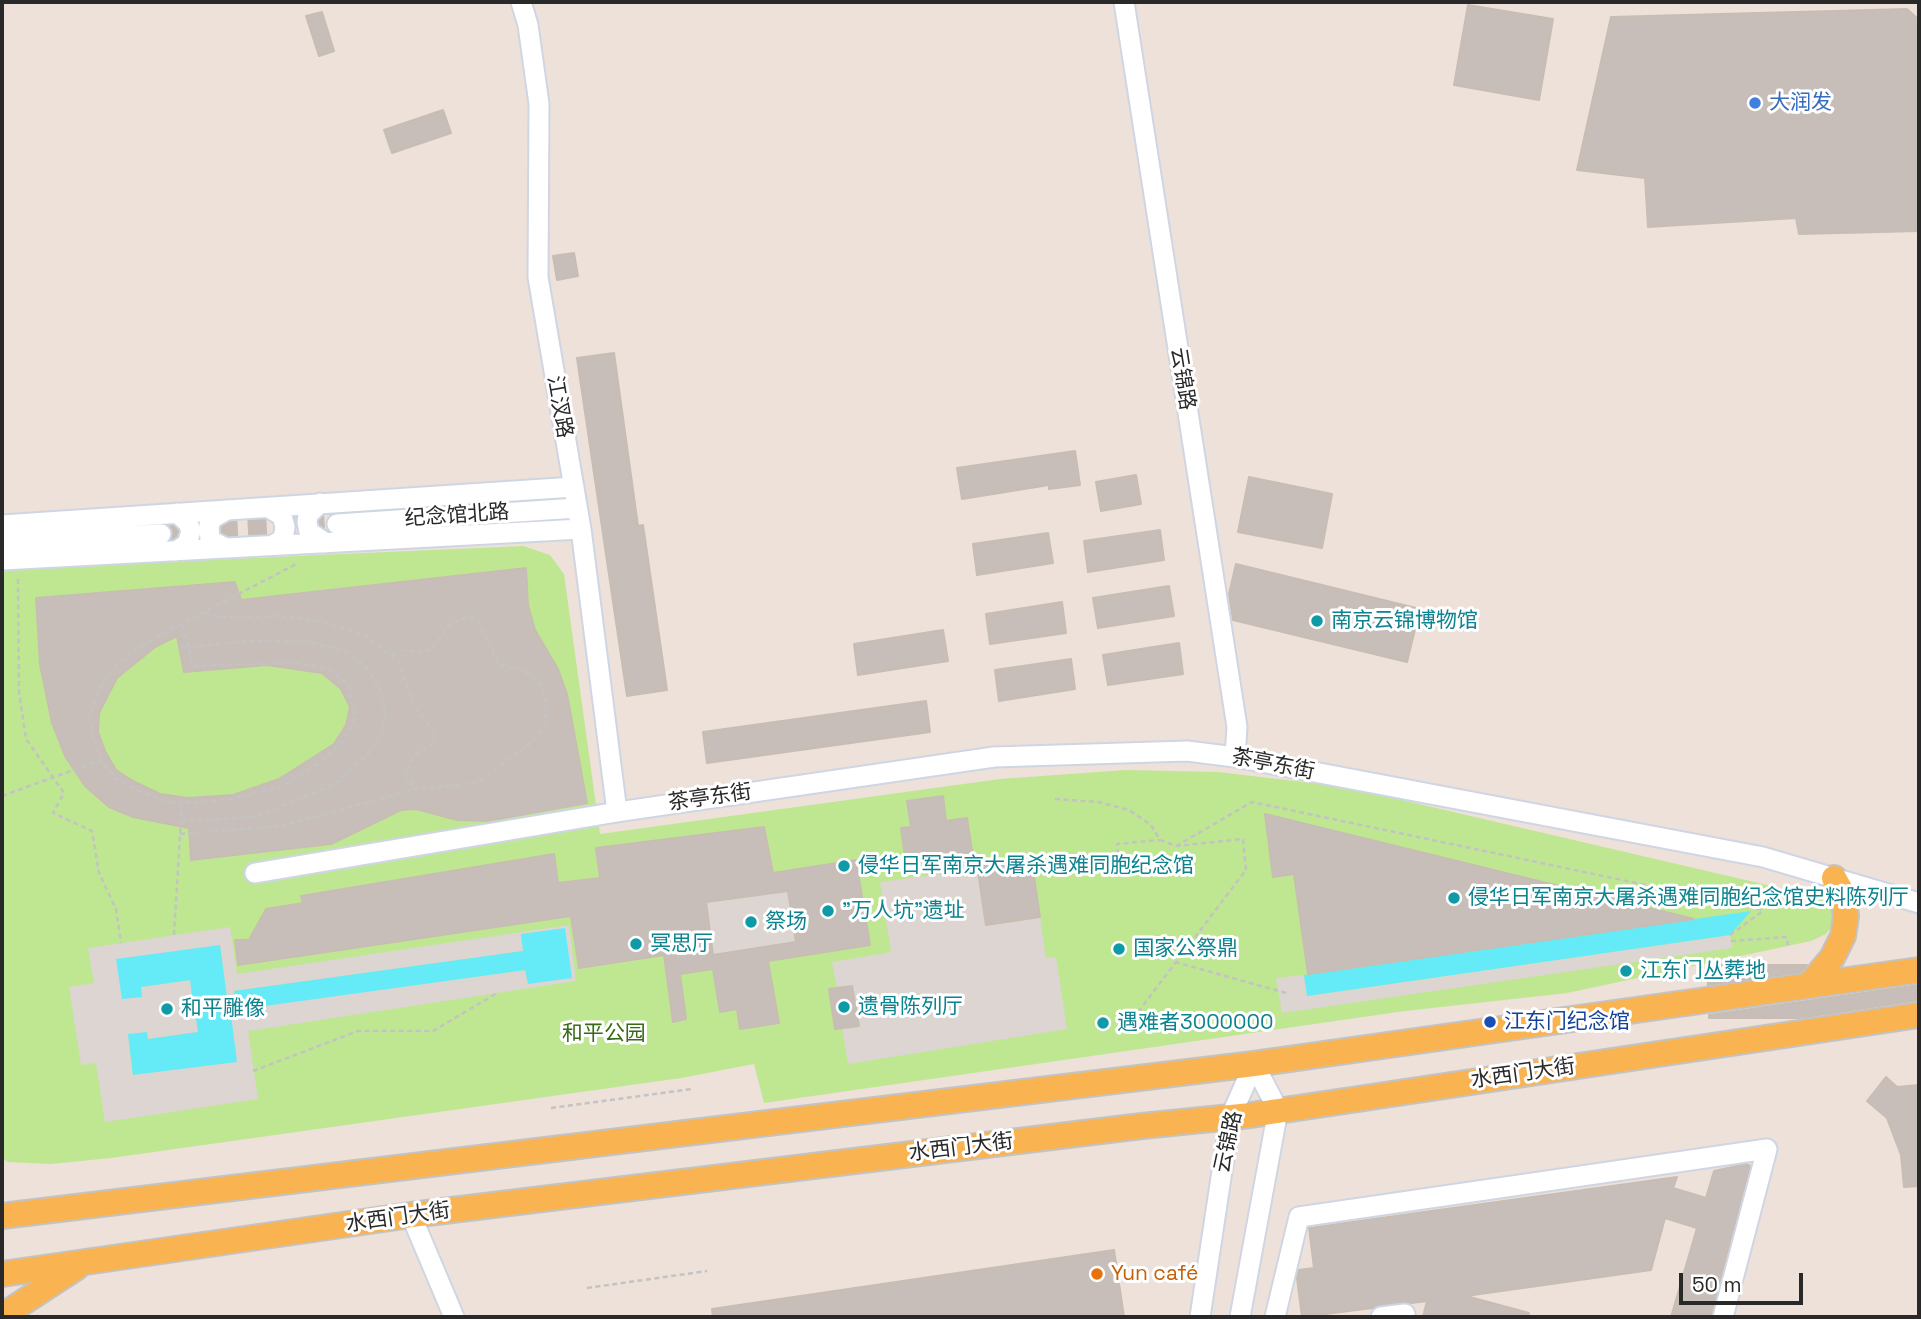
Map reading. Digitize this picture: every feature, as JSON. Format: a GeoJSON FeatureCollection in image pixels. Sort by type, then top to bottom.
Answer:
{"type":"FeatureCollection","features":[{"type":"Feature","properties":{"kind":"main road"},"geometry":{"type":"LineString","coordinates":[[1809,985],[1832,958],[1843,936],[1846,916],[1843,894],[1834,878]]}},
{"type":"Feature","properties":{"kind":"main road"},"geometry":{"type":"LineString","coordinates":[[2,1216],[1254,1064],[1919,970]]}},
{"type":"Feature","properties":{"kind":"main road","name":"水西门大街"},"geometry":{"type":"LineString","coordinates":[[2,1274],[411,1215],[1230,1118],[1919,1015]]}},
{"type":"Feature","properties":{"kind":"main road"},"geometry":{"type":"LineString","coordinates":[[2,1197],[10,1202],[60,1209]]}},
{"type":"Feature","properties":{"kind":"main road"},"geometry":{"type":"LineString","coordinates":[[2,1316],[86,1261]]}},
{"type":"Feature","properties":{"kind":"street","name":"江汊路"},"geometry":{"type":"LineString","coordinates":[[522,2],[528,25],[539,104],[538,277],[581,529],[617,812]]}},
{"type":"Feature","properties":{"kind":"street","name":"云锦路"},"geometry":{"type":"LineString","coordinates":[[1124,2],[1237,727],[1235,757]]}},
{"type":"Feature","properties":{"kind":"street"},"geometry":{"type":"LineString","coordinates":[[2,525],[574,486]]}},
{"type":"Feature","properties":{"kind":"street"},"geometry":{"type":"LineString","coordinates":[[320,503],[309,515],[307,523],[309,532],[326,543]]}},
{"type":"Feature","properties":{"kind":"street"},"geometry":{"type":"LineString","coordinates":[[269,508],[282,516],[285,527],[283,539],[273,545]]}},
{"type":"Feature","properties":{"kind":"street","name":"纪念馆北路"},"geometry":{"type":"LineString","coordinates":[[337,524],[577,508]]}},
{"type":"Feature","properties":{"kind":"street"},"geometry":{"type":"LineString","coordinates":[[226,548],[210,540],[209,525],[213,518],[228,510]]}},
{"type":"Feature","properties":{"kind":"street"},"geometry":{"type":"LineString","coordinates":[[177,513],[188,523],[191,531],[187,544],[177,551]]}},
{"type":"Feature","properties":{"kind":"street"},"geometry":{"type":"LineString","coordinates":[[2,560],[581,529]]}},
{"type":"Feature","properties":{"kind":"street"},"geometry":{"type":"LineString","coordinates":[[2,542],[161,534]]}},
{"type":"Feature","properties":{"kind":"street","name":"茶亭东街"},"geometry":{"type":"LineString","coordinates":[[255,873],[617,812],[994,757],[1187,751],[1235,757],[1763,857],[1919,903]]}},
{"type":"Feature","properties":{"kind":"street","name":"云锦路"},"geometry":{"type":"LineString","coordinates":[[1240,1317],[1278,1110],[1254,1064]]}},
{"type":"Feature","properties":{"kind":"street","name":"云锦路"},"geometry":{"type":"LineString","coordinates":[[1200,1317],[1230,1118],[1254,1064]]}},
{"type":"Feature","properties":{"kind":"street"},"geometry":{"type":"LineString","coordinates":[[1275,1317],[1299,1217],[1768,1149],[1723,1317]]}},
{"type":"Feature","properties":{"kind":"street"},"geometry":{"type":"LineString","coordinates":[[411,1215],[454,1317]]}},
{"type":"Feature","properties":{"kind":"street"},"geometry":{"type":"LineString","coordinates":[[1381,1317],[1405,1314],[1404,1317]]}},
{"type":"Feature","properties":{"kind":"path"},"geometry":{"type":"LineString","coordinates":[[183,625],[192,666],[263,662],[327,668],[348,684],[355,718],[345,740],[318,764],[280,787],[232,799],[181,802],[141,792],[115,778],[101,760],[93,738],[90,717],[98,692],[108,674],[132,652],[298,563]]}},
{"type":"Feature","properties":{"kind":"path"},"geometry":{"type":"LineString","coordinates":[[18,579],[19,692],[26,739],[64,793],[53,813],[92,831],[99,873],[117,909],[121,943]]}},
{"type":"Feature","properties":{"kind":"path"},"geometry":{"type":"LineString","coordinates":[[205,612],[218,617],[278,616],[320,621],[366,636],[398,660],[415,708],[432,729],[435,739],[411,761],[406,777],[416,789]]}},
{"type":"Feature","properties":{"kind":"path"},"geometry":{"type":"LineString","coordinates":[[180,836],[282,827],[416,789],[477,783],[534,741],[546,725],[546,696],[538,682],[525,671],[498,664],[491,654],[478,619],[467,617],[450,624],[434,646],[424,653],[406,650],[390,654]]}},
{"type":"Feature","properties":{"kind":"path"},"geometry":{"type":"LineString","coordinates":[[180,821],[254,817],[335,783],[369,753],[383,733],[385,710],[380,688],[365,666],[346,652],[306,641],[246,641],[181,648]]}},
{"type":"Feature","properties":{"kind":"path"},"geometry":{"type":"LineString","coordinates":[[2,796],[101,760]]}},
{"type":"Feature","properties":{"kind":"path"},"geometry":{"type":"LineString","coordinates":[[1055,799],[1098,802],[1129,810],[1151,825],[1160,840]]}},
{"type":"Feature","properties":{"kind":"path"},"geometry":{"type":"LineString","coordinates":[[174,935],[181,802]]}},
{"type":"Feature","properties":{"kind":"path"},"geometry":{"type":"LineString","coordinates":[[1176,846],[1252,802],[1764,910],[1730,935]]}},
{"type":"Feature","properties":{"kind":"path"},"geometry":{"type":"LineString","coordinates":[[1077,868],[1119,863],[1117,844],[1160,840],[1176,846],[1243,839],[1246,870],[1129,1024]]}},
{"type":"Feature","properties":{"kind":"path"},"geometry":{"type":"LineString","coordinates":[[1731,941],[1787,937],[1788,946]]}},
{"type":"Feature","properties":{"kind":"path"},"geometry":{"type":"LineString","coordinates":[[1175,962],[1286,993]]}},
{"type":"Feature","properties":{"kind":"path"},"geometry":{"type":"LineString","coordinates":[[253,1071],[358,1031],[433,1031],[497,993]]}},
{"type":"Feature","properties":{"kind":"path"},"geometry":{"type":"LineString","coordinates":[[551,1108],[692,1089]]}},
{"type":"Feature","properties":{"kind":"path"},"geometry":{"type":"LineString","coordinates":[[587,1287],[707,1271]]}},
{"type":"Feature","properties":{"kind":"green space","name":"侵华日军南京大屠杀遇难同胞纪念馆"},"geometry":{"type":"Polygon","coordinates":[[[523,546],[550,555],[564,574],[600,834],[1000,779],[1126,770],[1218,772],[1346,787],[1823,898],[1834,910],[1834,924],[1826,934],[1811,941],[1567,993],[1405,1011],[764,1103],[754,1064],[681,1078],[111,1158],[51,1164],[8,1162],[2,1158],[2,569],[523,546]]]}},
{"type":"Feature","properties":{"kind":"shaded area"},"geometry":{"type":"Polygon","coordinates":[[[978,869],[986,925],[1040,917],[1046,958],[1056,957],[1067,1029],[848,1064],[842,1028],[859,1025],[852,986],[837,988],[832,962],[891,952],[880,882],[978,869]]]}},
{"type":"Feature","properties":{"kind":"shaded area","name":"祭场"},"geometry":{"type":"Polygon","coordinates":[[[789,891],[796,942],[713,955],[706,902],[789,891]]]}},
{"type":"Feature","properties":{"kind":"shaded area"},"geometry":{"type":"Polygon","coordinates":[[[569,925],[576,981],[248,1031],[258,1099],[105,1122],[96,1063],[81,1065],[69,987],[94,983],[88,948],[230,927],[237,974],[569,925]],[[220,946],[140,987],[190,980],[227,998],[220,946]],[[524,951],[234,991],[236,1009],[526,970],[528,984],[524,951]],[[198,1032],[148,1039],[128,1034],[133,1075],[198,1032]]]}},
{"type":"Feature","properties":{"kind":"shaded area"},"geometry":{"type":"Polygon","coordinates":[[[1730,935],[1732,948],[1282,1013],[1276,978],[1304,975],[1307,996],[1730,935]]]}},
{"type":"Feature","properties":{"kind":"water"},"geometry":{"type":"Polygon","coordinates":[[[1751,911],[1730,935],[1307,996],[1304,975],[1751,911]]]}},
{"type":"Feature","properties":{"kind":"water"},"geometry":{"type":"Polygon","coordinates":[[[565,928],[572,978],[528,984],[525,970],[236,1010],[234,991],[523,951],[521,934],[565,928]]]}},
{"type":"Feature","properties":{"kind":"water"},"geometry":{"type":"Polygon","coordinates":[[[220,945],[227,998],[193,1002],[190,980],[141,987],[142,997],[122,999],[116,959],[220,945]]]}},
{"type":"Feature","properties":{"kind":"water"},"geometry":{"type":"Polygon","coordinates":[[[230,1007],[237,1062],[133,1075],[128,1034],[147,1032],[148,1039],[198,1032],[195,1011],[230,1007]]]}},
{"type":"Feature","properties":{"kind":"building"},"geometry":{"type":"Polygon","coordinates":[[[1468,5],[1553,19],[1539,100],[1454,85],[1468,5]]]}},
{"type":"Feature","properties":{"kind":"building","name":"大润发"},"geometry":{"type":"Polygon","coordinates":[[[1907,9],[1919,20],[1919,231],[1799,234],[1796,218],[1648,227],[1645,178],[1577,170],[1611,17],[1907,9]]]}},
{"type":"Feature","properties":{"kind":"building"},"geometry":{"type":"Polygon","coordinates":[[[322,12],[334,51],[319,56],[306,16],[322,12]]]}},
{"type":"Feature","properties":{"kind":"building"},"geometry":{"type":"Polygon","coordinates":[[[443,110],[451,133],[392,153],[384,130],[443,110]]]}},
{"type":"Feature","properties":{"kind":"building"},"geometry":{"type":"Polygon","coordinates":[[[574,253],[578,276],[557,280],[553,256],[574,253]]]}},
{"type":"Feature","properties":{"kind":"building"},"geometry":{"type":"Polygon","coordinates":[[[614,353],[638,526],[643,525],[667,690],[627,696],[577,358],[614,353]]]}},
{"type":"Feature","properties":{"kind":"building"},"geometry":{"type":"Polygon","coordinates":[[[1075,451],[1080,485],[1049,489],[1049,485],[962,499],[957,468],[1075,451]]]}},
{"type":"Feature","properties":{"kind":"building"},"geometry":{"type":"Polygon","coordinates":[[[1136,475],[1141,504],[1101,511],[1096,482],[1136,475]]]}},
{"type":"Feature","properties":{"kind":"building"},"geometry":{"type":"Polygon","coordinates":[[[1249,477],[1332,494],[1322,548],[1238,532],[1249,477]]]}},
{"type":"Feature","properties":{"kind":"building"},"geometry":{"type":"Polygon","coordinates":[[[1160,530],[1164,560],[1088,572],[1084,541],[1160,530]]]}},
{"type":"Feature","properties":{"kind":"building"},"geometry":{"type":"Polygon","coordinates":[[[1048,533],[1053,563],[977,575],[973,544],[1048,533]]]}},
{"type":"Feature","properties":{"kind":"building"},"geometry":{"type":"Polygon","coordinates":[[[1236,564],[1420,609],[1407,662],[1233,620],[1229,594],[1236,564]]]}},
{"type":"Feature","properties":{"kind":"building"},"geometry":{"type":"Polygon","coordinates":[[[526,568],[528,605],[535,630],[558,669],[567,694],[587,803],[487,821],[457,820],[416,809],[401,810],[331,844],[191,860],[189,828],[133,817],[109,807],[85,786],[65,756],[52,723],[40,664],[36,598],[235,582],[241,600],[526,568]],[[177,636],[155,647],[117,678],[99,713],[98,732],[116,770],[160,794],[188,798],[233,795],[279,779],[334,744],[346,725],[350,707],[341,689],[322,673],[267,665],[184,672],[177,636]]]}},
{"type":"Feature","properties":{"kind":"building"},"geometry":{"type":"Polygon","coordinates":[[[1169,586],[1174,616],[1098,628],[1093,598],[1169,586]]]}},
{"type":"Feature","properties":{"kind":"building"},"geometry":{"type":"Polygon","coordinates":[[[1062,602],[1066,633],[990,644],[986,614],[1062,602]]]}},
{"type":"Feature","properties":{"kind":"building"},"geometry":{"type":"Polygon","coordinates":[[[943,630],[948,661],[858,675],[854,644],[943,630]]]}},
{"type":"Feature","properties":{"kind":"building"},"geometry":{"type":"Polygon","coordinates":[[[1179,643],[1183,674],[1108,685],[1103,655],[1179,643]]]}},
{"type":"Feature","properties":{"kind":"building"},"geometry":{"type":"Polygon","coordinates":[[[1071,659],[1075,689],[999,701],[995,670],[1071,659]]]}},
{"type":"Feature","properties":{"kind":"building"},"geometry":{"type":"Polygon","coordinates":[[[926,701],[930,732],[707,763],[703,732],[926,701]]]}},
{"type":"Feature","properties":{"kind":"building"},"geometry":{"type":"Polygon","coordinates":[[[943,796],[946,821],[967,818],[975,870],[941,874],[939,860],[906,864],[901,828],[911,827],[907,801],[943,796]]]}},
{"type":"Feature","properties":{"kind":"building","name":"侵华日军南京大屠杀遇难同胞纪念馆史料陈列厅"},"geometry":{"type":"Polygon","coordinates":[[[1265,814],[1694,919],[1308,974],[1294,874],[1273,877],[1265,814]]]}},
{"type":"Feature","properties":{"kind":"building"},"geometry":{"type":"Polygon","coordinates":[[[764,827],[773,873],[856,860],[870,945],[768,961],[779,1023],[740,1029],[737,1009],[720,1012],[713,969],[680,974],[686,1019],[673,1022],[664,955],[579,968],[571,916],[238,965],[235,940],[249,940],[266,909],[303,903],[301,896],[554,854],[558,883],[600,878],[596,848],[764,827]],[[788,891],[706,902],[713,955],[796,942],[788,891]]]}},
{"type":"Feature","properties":{"kind":"building"},"geometry":{"type":"Polygon","coordinates":[[[1031,857],[1040,917],[986,925],[977,865],[1031,857]]]}},
{"type":"Feature","properties":{"kind":"building"},"geometry":{"type":"Polygon","coordinates":[[[1708,965],[1807,965],[1801,972],[1708,985],[1708,965]]]}},
{"type":"Feature","properties":{"kind":"building"},"geometry":{"type":"Polygon","coordinates":[[[1919,985],[1919,1000],[1799,1018],[1709,1018],[1709,1015],[1919,985]]]}},
{"type":"Feature","properties":{"kind":"building","name":"遗骨陈列厅"},"geometry":{"type":"Polygon","coordinates":[[[852,986],[859,1026],[835,1029],[829,989],[852,986]]]}},
{"type":"Feature","properties":{"kind":"building"},"geometry":{"type":"Polygon","coordinates":[[[1886,1077],[1897,1087],[1919,1085],[1919,1186],[1904,1187],[1901,1155],[1887,1118],[1867,1101],[1886,1077]]]}},
{"type":"Feature","properties":{"kind":"building"},"geometry":{"type":"Polygon","coordinates":[[[1746,1164],[1750,1166],[1711,1317],[1671,1317],[1697,1228],[1665,1218],[1651,1270],[1466,1296],[1529,1313],[1528,1317],[1423,1317],[1427,1301],[1302,1317],[1297,1278],[1299,1270],[1314,1268],[1309,1228],[1677,1177],[1673,1188],[1706,1198],[1714,1171],[1746,1164]]]}},
{"type":"Feature","properties":{"kind":"building"},"geometry":{"type":"Polygon","coordinates":[[[1114,1250],[1124,1317],[713,1317],[712,1309],[1114,1250]]]}},
{"type":"Feature","properties":{"kind":"tunnel"},"geometry":{"type":"LineString","coordinates":[[161,534],[337,524]]}},
{"type":"Feature","properties":{"kind":"place","name":"大润发"},"geometry":{"type":"Point","coordinates":[1755,103]}},
{"type":"Feature","properties":{"kind":"place","name":"南京云锦博物馆"},"geometry":{"type":"Point","coordinates":[1317,621]}},
{"type":"Feature","properties":{"kind":"place","name":"侵华日军南京大屠杀遇难同胞纪念馆"},"geometry":{"type":"Point","coordinates":[844,866]}},
{"type":"Feature","properties":{"kind":"place","name":"侵华日军南京大屠杀遇难同胞纪念馆史料陈列厅"},"geometry":{"type":"Point","coordinates":[1454,898]}},
{"type":"Feature","properties":{"kind":"place","name":"\"万人坑\"遗址"},"geometry":{"type":"Point","coordinates":[828,911]}},
{"type":"Feature","properties":{"kind":"place","name":"祭场"},"geometry":{"type":"Point","coordinates":[751,922]}},
{"type":"Feature","properties":{"kind":"place","name":"冥思厅"},"geometry":{"type":"Point","coordinates":[636,944]}},
{"type":"Feature","properties":{"kind":"place","name":"国家公祭鼎"},"geometry":{"type":"Point","coordinates":[1119,949]}},
{"type":"Feature","properties":{"kind":"place","name":"江东门丛葬地"},"geometry":{"type":"Point","coordinates":[1626,971]}},
{"type":"Feature","properties":{"kind":"place","name":"遗骨陈列厅"},"geometry":{"type":"Point","coordinates":[844,1007]}},
{"type":"Feature","properties":{"kind":"place","name":"和平雕像"},"geometry":{"type":"Point","coordinates":[167,1009]}},
{"type":"Feature","properties":{"kind":"place","name":"江东门纪念馆"},"geometry":{"type":"Point","coordinates":[1490,1022]}},
{"type":"Feature","properties":{"kind":"place","name":"遇难者3000000"},"geometry":{"type":"Point","coordinates":[1103,1023]}},
{"type":"Feature","properties":{"kind":"place","name":"Yun café"},"geometry":{"type":"Point","coordinates":[1097,1274]}},
{"type":"Feature","properties":{"kind":"park label","name":"和平公园"},"geometry":{"type":"Point","coordinates":[604,1034]}}]}
